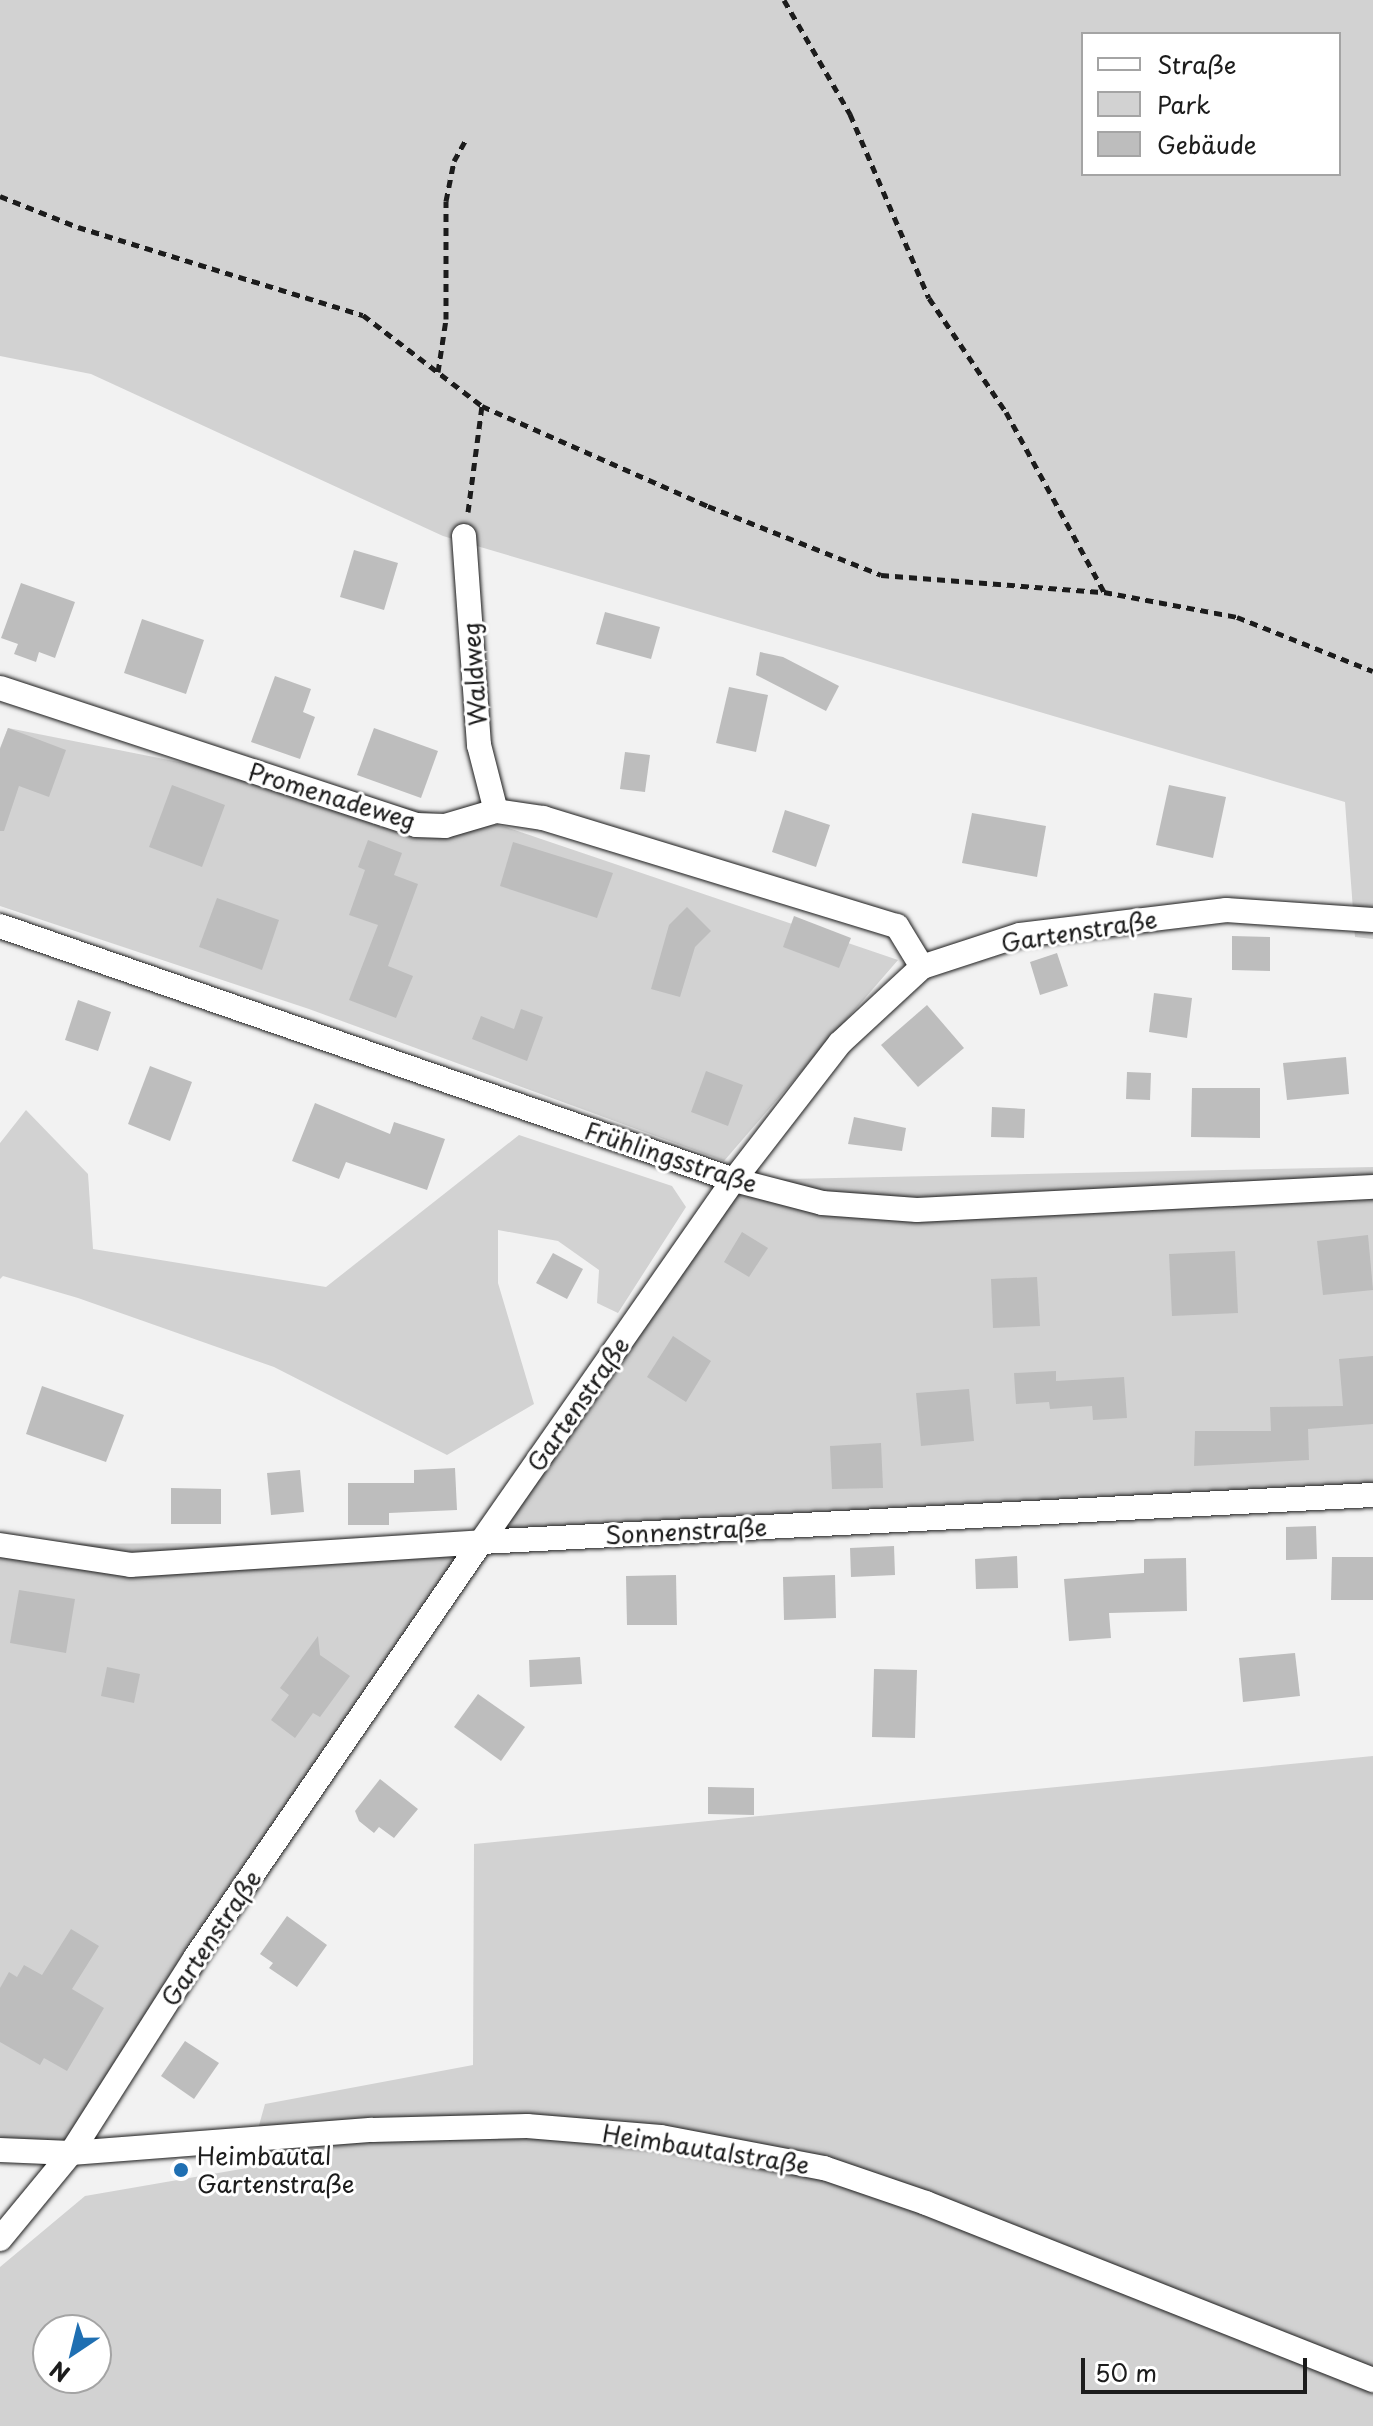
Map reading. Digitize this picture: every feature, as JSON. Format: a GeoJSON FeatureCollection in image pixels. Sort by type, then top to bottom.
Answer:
{"type":"FeatureCollection","features":[{"type":"Feature","properties":{"kind":"street","name":"Waldweg"},"geometry":{"type":"LineString","coordinates":[[464,536],[479,745],[496,811]]}},
{"type":"Feature","properties":{"kind":"street","name":"Promenadeweg"},"geometry":{"type":"LineString","coordinates":[[0,688],[416,825],[445,826],[496,811],[543,818],[897,926],[922,967]]}},
{"type":"Feature","properties":{"kind":"street","name":"Gartenstraße"},"geometry":{"type":"LineString","coordinates":[[0,2239],[71,2153],[195,1958],[481,1542],[734,1180],[840,1043],[922,967],[1020,935],[1226,910],[1373,920]]}},
{"type":"Feature","properties":{"kind":"street","name":"Frühlingsstraße"},"geometry":{"type":"LineString","coordinates":[[0,926],[734,1180],[822,1203],[917,1210],[1373,1187]]}},
{"type":"Feature","properties":{"kind":"street","name":"Sonnenstraße"},"geometry":{"type":"LineString","coordinates":[[0,1545],[130,1565],[481,1542],[1373,1495]]}},
{"type":"Feature","properties":{"kind":"street","name":"Heimbautalstraße"},"geometry":{"type":"LineString","coordinates":[[0,2150],[71,2153],[372,2130],[511,2126],[661,2137],[824,2168],[926,2203],[1373,2380]]}},
{"type":"Feature","properties":{"kind":"path"},"geometry":{"type":"LineString","coordinates":[[784,0],[850,114],[929,298],[1006,412],[1104,592]]}},
{"type":"Feature","properties":{"kind":"path"},"geometry":{"type":"LineString","coordinates":[[438,372],[446,319],[446,201],[454,161],[466,139]]}},
{"type":"Feature","properties":{"kind":"path"},"geometry":{"type":"LineString","coordinates":[[0,196],[78,227],[363,315],[482,406],[708,506],[881,575],[1104,592],[1237,617],[1373,671]]}},
{"type":"Feature","properties":{"kind":"path"},"geometry":{"type":"LineString","coordinates":[[464,536],[482,406]]}},
{"type":"Feature","properties":{"kind":"green space"},"geometry":{"type":"Polygon","coordinates":[[[0,0],[1373,0],[1373,939],[1355,937],[1345,802],[443,536],[91,374],[0,356],[0,0]]]}},
{"type":"Feature","properties":{"kind":"green space"},"geometry":{"type":"Polygon","coordinates":[[[8,728],[506,827],[898,960],[724,1161],[309,1009],[0,906],[0,748],[8,728]]]}},
{"type":"Feature","properties":{"kind":"green space"},"geometry":{"type":"Polygon","coordinates":[[[26,1110],[88,1174],[93,1249],[326,1287],[519,1135],[672,1186],[686,1207],[618,1313],[597,1303],[599,1270],[558,1241],[498,1230],[498,1283],[534,1404],[447,1455],[274,1367],[78,1298],[3,1276],[0,1279],[0,1143],[26,1110]]]}},
{"type":"Feature","properties":{"kind":"green space"},"geometry":{"type":"Polygon","coordinates":[[[1373,1167],[1373,1495],[481,1542],[734,1180],[1373,1167]]]}},
{"type":"Feature","properties":{"kind":"green space"},"geometry":{"type":"Polygon","coordinates":[[[481,1542],[71,2153],[0,2145],[0,1544],[481,1542]]]}},
{"type":"Feature","properties":{"kind":"green space"},"geometry":{"type":"Polygon","coordinates":[[[1373,1756],[1373,2426],[0,2426],[0,2267],[85,2196],[247,2168],[265,2104],[473,2065],[474,1844],[1373,1756]]]}},
{"type":"Feature","properties":{"kind":"building"},"geometry":{"type":"Polygon","coordinates":[[[354,550],[398,563],[384,610],[340,597],[354,550]]]}},
{"type":"Feature","properties":{"kind":"building"},"geometry":{"type":"Polygon","coordinates":[[[21,583],[75,602],[55,658],[39,652],[36,662],[14,654],[18,644],[1,638],[21,583]]]}},
{"type":"Feature","properties":{"kind":"building"},"geometry":{"type":"Polygon","coordinates":[[[605,612],[660,627],[651,659],[596,644],[605,612]]]}},
{"type":"Feature","properties":{"kind":"building"},"geometry":{"type":"Polygon","coordinates":[[[142,619],[204,640],[186,694],[124,673],[142,619]]]}},
{"type":"Feature","properties":{"kind":"building"},"geometry":{"type":"Polygon","coordinates":[[[760,652],[783,657],[839,686],[826,711],[756,675],[760,652]]]}},
{"type":"Feature","properties":{"kind":"building"},"geometry":{"type":"Polygon","coordinates":[[[275,676],[311,689],[303,712],[315,717],[300,759],[251,742],[275,676]]]}},
{"type":"Feature","properties":{"kind":"building"},"geometry":{"type":"Polygon","coordinates":[[[729,687],[768,695],[756,752],[716,743],[729,687]]]}},
{"type":"Feature","properties":{"kind":"building"},"geometry":{"type":"Polygon","coordinates":[[[8,728],[66,750],[49,797],[19,786],[4,831],[0,831],[0,749],[8,728]]]}},
{"type":"Feature","properties":{"kind":"building"},"geometry":{"type":"Polygon","coordinates":[[[374,728],[438,751],[421,798],[357,775],[374,728]]]}},
{"type":"Feature","properties":{"kind":"building"},"geometry":{"type":"Polygon","coordinates":[[[625,752],[650,755],[645,792],[620,789],[625,752]]]}},
{"type":"Feature","properties":{"kind":"building"},"geometry":{"type":"Polygon","coordinates":[[[172,785],[225,805],[202,867],[149,847],[172,785]]]}},
{"type":"Feature","properties":{"kind":"building"},"geometry":{"type":"Polygon","coordinates":[[[1169,785],[1226,797],[1213,858],[1156,845],[1169,785]]]}},
{"type":"Feature","properties":{"kind":"building"},"geometry":{"type":"Polygon","coordinates":[[[785,810],[830,825],[816,867],[772,852],[785,810]]]}},
{"type":"Feature","properties":{"kind":"building"},"geometry":{"type":"Polygon","coordinates":[[[972,813],[1046,826],[1037,877],[962,863],[972,813]]]}},
{"type":"Feature","properties":{"kind":"building"},"geometry":{"type":"Polygon","coordinates":[[[368,840],[402,853],[394,875],[418,884],[388,966],[413,976],[396,1018],[349,1000],[378,925],[349,915],[365,870],[358,867],[368,840]]]}},
{"type":"Feature","properties":{"kind":"building"},"geometry":{"type":"Polygon","coordinates":[[[513,842],[613,873],[597,918],[500,886],[513,842]]]}},
{"type":"Feature","properties":{"kind":"building"},"geometry":{"type":"Polygon","coordinates":[[[217,898],[279,920],[262,970],[199,947],[217,898]]]}},
{"type":"Feature","properties":{"kind":"building"},"geometry":{"type":"Polygon","coordinates":[[[687,907],[711,931],[695,947],[680,997],[651,989],[669,925],[687,907]]]}},
{"type":"Feature","properties":{"kind":"building"},"geometry":{"type":"Polygon","coordinates":[[[794,916],[851,938],[839,968],[783,947],[794,916]]]}},
{"type":"Feature","properties":{"kind":"building"},"geometry":{"type":"Polygon","coordinates":[[[1232,936],[1270,937],[1270,971],[1232,970],[1232,936]]]}},
{"type":"Feature","properties":{"kind":"building"},"geometry":{"type":"Polygon","coordinates":[[[1057,953],[1068,986],[1040,995],[1030,962],[1057,953]]]}},
{"type":"Feature","properties":{"kind":"building"},"geometry":{"type":"Polygon","coordinates":[[[1154,993],[1192,998],[1187,1038],[1149,1032],[1154,993]]]}},
{"type":"Feature","properties":{"kind":"building"},"geometry":{"type":"Polygon","coordinates":[[[78,1000],[111,1012],[98,1051],[65,1040],[78,1000]]]}},
{"type":"Feature","properties":{"kind":"building"},"geometry":{"type":"Polygon","coordinates":[[[927,1005],[964,1048],[918,1087],[881,1045],[927,1005]]]}},
{"type":"Feature","properties":{"kind":"building"},"geometry":{"type":"Polygon","coordinates":[[[521,1009],[543,1017],[527,1061],[472,1039],[481,1016],[514,1029],[521,1009]]]}},
{"type":"Feature","properties":{"kind":"building"},"geometry":{"type":"Polygon","coordinates":[[[1346,1057],[1349,1094],[1287,1100],[1283,1063],[1346,1057]]]}},
{"type":"Feature","properties":{"kind":"building"},"geometry":{"type":"Polygon","coordinates":[[[150,1066],[192,1082],[170,1141],[128,1124],[150,1066]]]}},
{"type":"Feature","properties":{"kind":"building"},"geometry":{"type":"Polygon","coordinates":[[[706,1071],[743,1085],[728,1126],[691,1112],[706,1071]]]}},
{"type":"Feature","properties":{"kind":"building"},"geometry":{"type":"Polygon","coordinates":[[[1127,1072],[1151,1073],[1150,1100],[1126,1099],[1127,1072]]]}},
{"type":"Feature","properties":{"kind":"building"},"geometry":{"type":"Polygon","coordinates":[[[1192,1088],[1260,1088],[1260,1138],[1191,1137],[1192,1088]]]}},
{"type":"Feature","properties":{"kind":"building"},"geometry":{"type":"Polygon","coordinates":[[[315,1103],[390,1134],[394,1122],[445,1139],[427,1190],[346,1162],[339,1179],[292,1161],[315,1103]]]}},
{"type":"Feature","properties":{"kind":"building"},"geometry":{"type":"Polygon","coordinates":[[[992,1107],[1025,1109],[1024,1138],[991,1137],[992,1107]]]}},
{"type":"Feature","properties":{"kind":"building"},"geometry":{"type":"Polygon","coordinates":[[[854,1117],[906,1128],[902,1151],[848,1144],[854,1117]]]}},
{"type":"Feature","properties":{"kind":"building"},"geometry":{"type":"Polygon","coordinates":[[[742,1232],[768,1248],[749,1277],[724,1262],[742,1232]]]}},
{"type":"Feature","properties":{"kind":"building"},"geometry":{"type":"Polygon","coordinates":[[[1368,1235],[1373,1290],[1323,1295],[1317,1241],[1368,1235]]]}},
{"type":"Feature","properties":{"kind":"building"},"geometry":{"type":"Polygon","coordinates":[[[1235,1251],[1238,1313],[1172,1316],[1169,1254],[1235,1251]]]}},
{"type":"Feature","properties":{"kind":"building"},"geometry":{"type":"Polygon","coordinates":[[[553,1253],[583,1269],[567,1299],[536,1283],[553,1253]]]}},
{"type":"Feature","properties":{"kind":"building"},"geometry":{"type":"Polygon","coordinates":[[[1037,1277],[1040,1326],[993,1328],[991,1279],[1037,1277]]]}},
{"type":"Feature","properties":{"kind":"building"},"geometry":{"type":"Polygon","coordinates":[[[673,1336],[711,1361],[686,1402],[647,1377],[673,1336]]]}},
{"type":"Feature","properties":{"kind":"building"},"geometry":{"type":"Polygon","coordinates":[[[1373,1356],[1373,1424],[1308,1429],[1309,1460],[1194,1466],[1195,1431],[1271,1431],[1270,1407],[1343,1406],[1339,1359],[1373,1356]]]}},
{"type":"Feature","properties":{"kind":"building"},"geometry":{"type":"Polygon","coordinates":[[[1056,1371],[1056,1381],[1124,1377],[1127,1418],[1093,1420],[1092,1406],[1050,1409],[1049,1402],[1016,1404],[1014,1373],[1056,1371]]]}},
{"type":"Feature","properties":{"kind":"building"},"geometry":{"type":"Polygon","coordinates":[[[42,1386],[124,1415],[106,1462],[26,1434],[42,1386]]]}},
{"type":"Feature","properties":{"kind":"building"},"geometry":{"type":"Polygon","coordinates":[[[969,1389],[974,1441],[921,1446],[916,1393],[969,1389]]]}},
{"type":"Feature","properties":{"kind":"building"},"geometry":{"type":"Polygon","coordinates":[[[881,1443],[883,1488],[832,1489],[830,1446],[881,1443]]]}},
{"type":"Feature","properties":{"kind":"building"},"geometry":{"type":"Polygon","coordinates":[[[455,1468],[457,1510],[389,1513],[389,1525],[348,1525],[348,1483],[414,1483],[414,1470],[455,1468]]]}},
{"type":"Feature","properties":{"kind":"building"},"geometry":{"type":"Polygon","coordinates":[[[300,1470],[304,1512],[271,1515],[267,1473],[300,1470]]]}},
{"type":"Feature","properties":{"kind":"building"},"geometry":{"type":"Polygon","coordinates":[[[171,1488],[221,1489],[221,1524],[171,1524],[171,1488]]]}},
{"type":"Feature","properties":{"kind":"building"},"geometry":{"type":"Polygon","coordinates":[[[1316,1526],[1317,1559],[1286,1560],[1286,1527],[1316,1526]]]}},
{"type":"Feature","properties":{"kind":"building"},"geometry":{"type":"Polygon","coordinates":[[[894,1546],[895,1575],[851,1577],[850,1548],[894,1546]]]}},
{"type":"Feature","properties":{"kind":"building"},"geometry":{"type":"Polygon","coordinates":[[[1017,1556],[1018,1588],[976,1589],[975,1559],[1017,1556]]]}},
{"type":"Feature","properties":{"kind":"building"},"geometry":{"type":"Polygon","coordinates":[[[1332,1557],[1373,1557],[1373,1600],[1331,1600],[1332,1557]]]}},
{"type":"Feature","properties":{"kind":"building"},"geometry":{"type":"Polygon","coordinates":[[[1186,1558],[1187,1611],[1109,1613],[1111,1638],[1069,1641],[1064,1579],[1144,1573],[1144,1559],[1186,1558]]]}},
{"type":"Feature","properties":{"kind":"building"},"geometry":{"type":"Polygon","coordinates":[[[676,1575],[677,1625],[627,1625],[626,1576],[676,1575]]]}},
{"type":"Feature","properties":{"kind":"building"},"geometry":{"type":"Polygon","coordinates":[[[835,1575],[836,1618],[784,1620],[783,1577],[835,1575]]]}},
{"type":"Feature","properties":{"kind":"building"},"geometry":{"type":"Polygon","coordinates":[[[19,1590],[75,1599],[66,1653],[10,1643],[19,1590]]]}},
{"type":"Feature","properties":{"kind":"building"},"geometry":{"type":"Polygon","coordinates":[[[318,1636],[320,1655],[350,1676],[320,1717],[313,1713],[295,1738],[271,1720],[289,1695],[280,1688],[318,1636]]]}},
{"type":"Feature","properties":{"kind":"building"},"geometry":{"type":"Polygon","coordinates":[[[1295,1653],[1300,1696],[1243,1702],[1239,1658],[1295,1653]]]}},
{"type":"Feature","properties":{"kind":"building"},"geometry":{"type":"Polygon","coordinates":[[[580,1657],[582,1684],[530,1687],[529,1660],[580,1657]]]}},
{"type":"Feature","properties":{"kind":"building"},"geometry":{"type":"Polygon","coordinates":[[[107,1667],[140,1674],[134,1703],[101,1696],[107,1667]]]}},
{"type":"Feature","properties":{"kind":"building"},"geometry":{"type":"Polygon","coordinates":[[[874,1669],[917,1670],[915,1738],[872,1737],[874,1669]]]}},
{"type":"Feature","properties":{"kind":"building"},"geometry":{"type":"Polygon","coordinates":[[[478,1694],[525,1727],[501,1761],[454,1727],[478,1694]]]}},
{"type":"Feature","properties":{"kind":"building"},"geometry":{"type":"Polygon","coordinates":[[[380,1779],[418,1809],[394,1838],[379,1827],[374,1833],[359,1821],[355,1811],[380,1779]]]}},
{"type":"Feature","properties":{"kind":"building"},"geometry":{"type":"Polygon","coordinates":[[[708,1787],[754,1788],[754,1815],[708,1814],[708,1787]]]}},
{"type":"Feature","properties":{"kind":"building"},"geometry":{"type":"Polygon","coordinates":[[[287,1916],[327,1945],[297,1987],[269,1968],[273,1963],[260,1954],[287,1916]]]}},
{"type":"Feature","properties":{"kind":"building"},"geometry":{"type":"Polygon","coordinates":[[[71,1929],[99,1946],[72,1989],[104,2008],[67,2071],[44,2058],[40,2065],[0,2042],[0,1988],[9,1972],[17,1977],[24,1965],[42,1975],[71,1929]]]}},
{"type":"Feature","properties":{"kind":"building"},"geometry":{"type":"Polygon","coordinates":[[[185,2041],[219,2063],[194,2099],[161,2076],[185,2041]]]}},
{"type":"Feature","properties":{"kind":"place","name":"Heimbautal Gartenstraße"},"geometry":{"type":"Point","coordinates":[181,2170]}}]}
